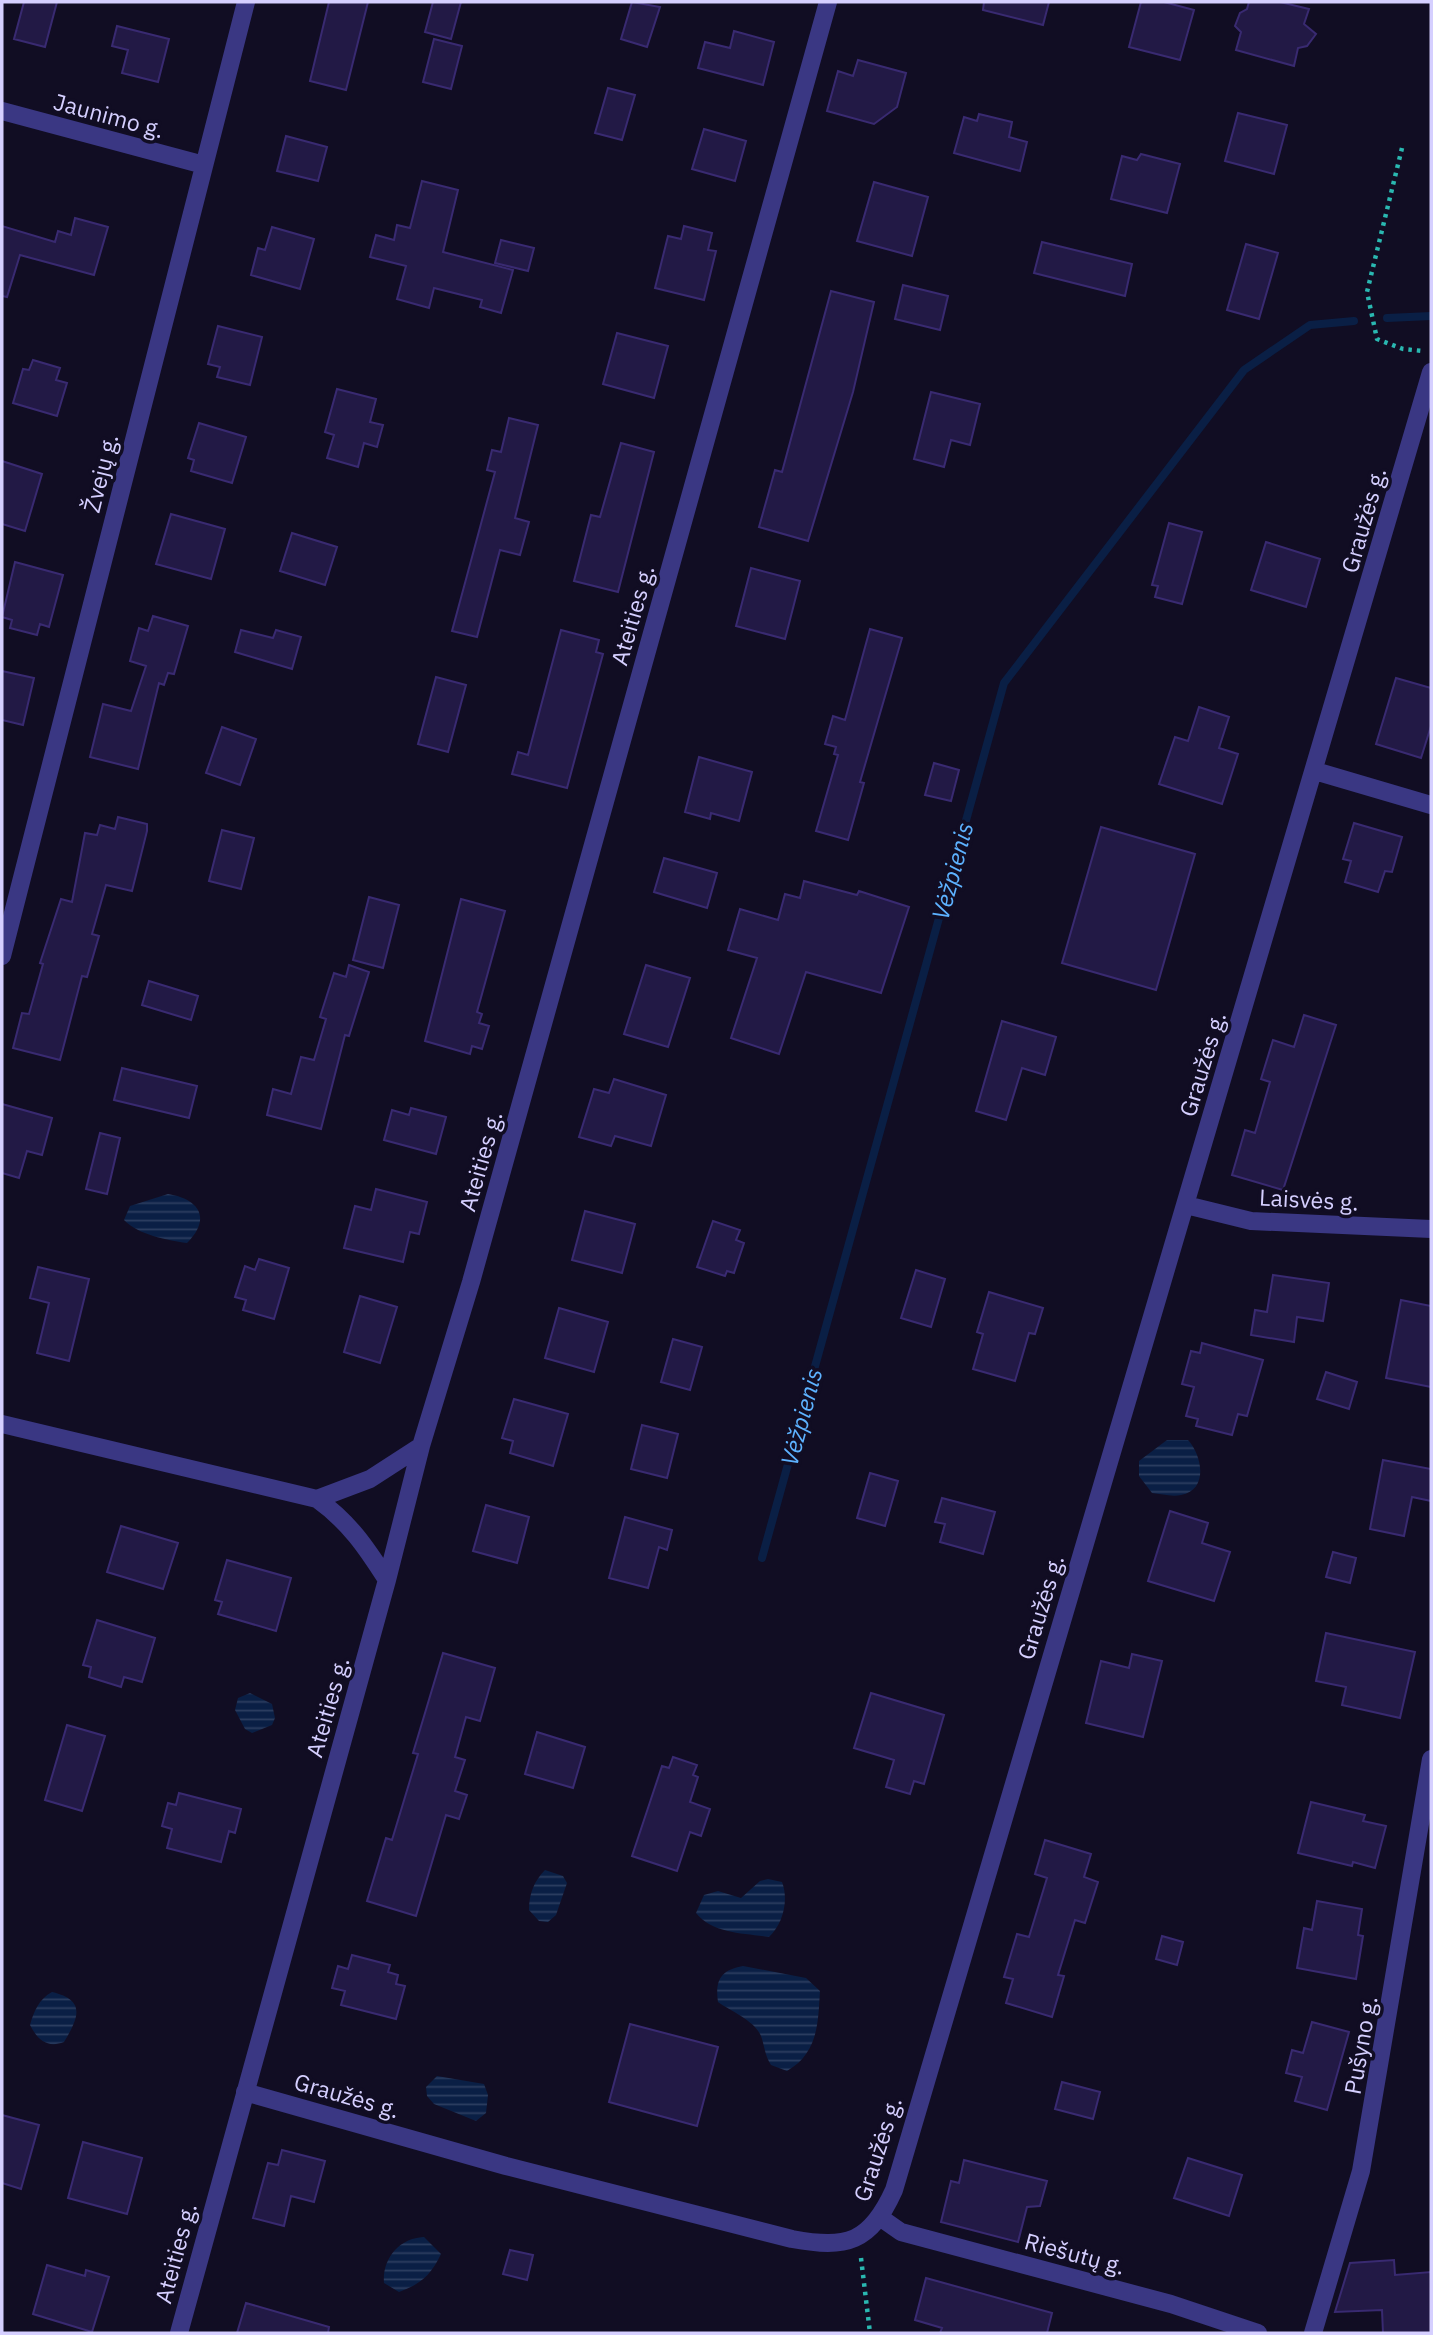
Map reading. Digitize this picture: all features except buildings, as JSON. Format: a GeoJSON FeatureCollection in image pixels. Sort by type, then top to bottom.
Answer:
{"type":"FeatureCollection","features":[{"type":"Feature","properties":{"kind":"street","name":"Žvejų g."},"geometry":{"type":"LineString","coordinates":[[2,956],[246,2]]}},
{"type":"Feature","properties":{"kind":"street","name":"Ateities g."},"geometry":{"type":"LineString","coordinates":[[179,2333],[387,1580],[421,1446],[471,1282],[828,2]]}},
{"type":"Feature","properties":{"kind":"street","name":"Jaunimo g."},"geometry":{"type":"LineString","coordinates":[[2,111],[204,165]]}},
{"type":"Feature","properties":{"kind":"street","name":"Graužės g."},"geometry":{"type":"LineString","coordinates":[[245,2091],[506,2166],[792,2239],[824,2245],[859,2238],[881,2218],[894,2190],[1431,372]]}},
{"type":"Feature","properties":{"kind":"street"},"geometry":{"type":"LineString","coordinates":[[1315,771],[1431,805]]}},
{"type":"Feature","properties":{"kind":"street","name":"Laisvės g."},"geometry":{"type":"LineString","coordinates":[[1186,1205],[1251,1221],[1431,1229]]}},
{"type":"Feature","properties":{"kind":"street"},"geometry":{"type":"LineString","coordinates":[[2,1424],[317,1499],[343,1517],[362,1539],[387,1580]]}},
{"type":"Feature","properties":{"kind":"street"},"geometry":{"type":"LineString","coordinates":[[317,1499],[370,1479],[421,1446]]}},
{"type":"Feature","properties":{"kind":"street","name":"Pušyno g."},"geometry":{"type":"LineString","coordinates":[[1313,2333],[1368,2134],[1431,1759]]}},
{"type":"Feature","properties":{"kind":"street","name":"Riešutų g."},"geometry":{"type":"LineString","coordinates":[[881,2218],[901,2232],[1171,2304],[1258,2333]]}},
{"type":"Feature","properties":{"kind":"path"},"geometry":{"type":"LineString","coordinates":[[1402,148],[1367,292],[1369,311],[1377,339],[1403,349],[1431,352]]}},
{"type":"Feature","properties":{"kind":"path"},"geometry":{"type":"LineString","coordinates":[[859,2238],[870,2333]]}},
{"type":"Feature","properties":{"kind":"water"},"geometry":{"type":"Polygon","coordinates":[[[168,1194],[188,1200],[198,1211],[199,1226],[187,1243],[145,1233],[124,1220],[130,1206],[168,1194]]]}},
{"type":"Feature","properties":{"kind":"water"},"geometry":{"type":"Polygon","coordinates":[[[1167,1440],[1188,1440],[1197,1454],[1199,1479],[1190,1492],[1170,1496],[1152,1493],[1139,1476],[1139,1461],[1167,1440]]]}},
{"type":"Feature","properties":{"kind":"water"},"geometry":{"type":"Polygon","coordinates":[[[250,1693],[272,1704],[275,1718],[272,1725],[252,1733],[245,1729],[235,1710],[238,1698],[250,1693]]]}},
{"type":"Feature","properties":{"kind":"water"},"geometry":{"type":"Polygon","coordinates":[[[545,1870],[563,1876],[567,1883],[556,1915],[548,1922],[539,1921],[529,1910],[533,1888],[545,1870]]]}},
{"type":"Feature","properties":{"kind":"water"},"geometry":{"type":"Polygon","coordinates":[[[768,1879],[782,1882],[785,1896],[781,1919],[769,1937],[720,1929],[696,1913],[704,1895],[718,1891],[741,1898],[760,1881],[768,1879]]]}},
{"type":"Feature","properties":{"kind":"water"},"geometry":{"type":"Polygon","coordinates":[[[743,1966],[806,1978],[820,1991],[817,2026],[811,2046],[805,2056],[787,2071],[771,2065],[760,2033],[755,2027],[718,2002],[717,1988],[721,1978],[729,1970],[743,1966]]]}},
{"type":"Feature","properties":{"kind":"water"},"geometry":{"type":"Polygon","coordinates":[[[52,1992],[70,2000],[76,2011],[73,2025],[64,2042],[58,2044],[44,2042],[30,2025],[38,2006],[52,1992]]]}},
{"type":"Feature","properties":{"kind":"water"},"geometry":{"type":"Polygon","coordinates":[[[437,2076],[484,2084],[488,2095],[486,2113],[476,2121],[434,2104],[427,2096],[426,2087],[437,2076]]]}},
{"type":"Feature","properties":{"kind":"water"},"geometry":{"type":"Polygon","coordinates":[[[424,2237],[441,2254],[429,2273],[413,2286],[399,2292],[384,2283],[386,2266],[394,2251],[407,2241],[424,2237]]]}},
{"type":"Feature","properties":{"kind":"waterway","name":"Vėžpienis"},"geometry":{"type":"LineString","coordinates":[[1387,318],[1431,316]]}},
{"type":"Feature","properties":{"kind":"waterway","name":"Vėžpienis"},"geometry":{"type":"LineString","coordinates":[[762,1558],[1004,683],[1244,370],[1310,325],[1354,321]]}}]}
